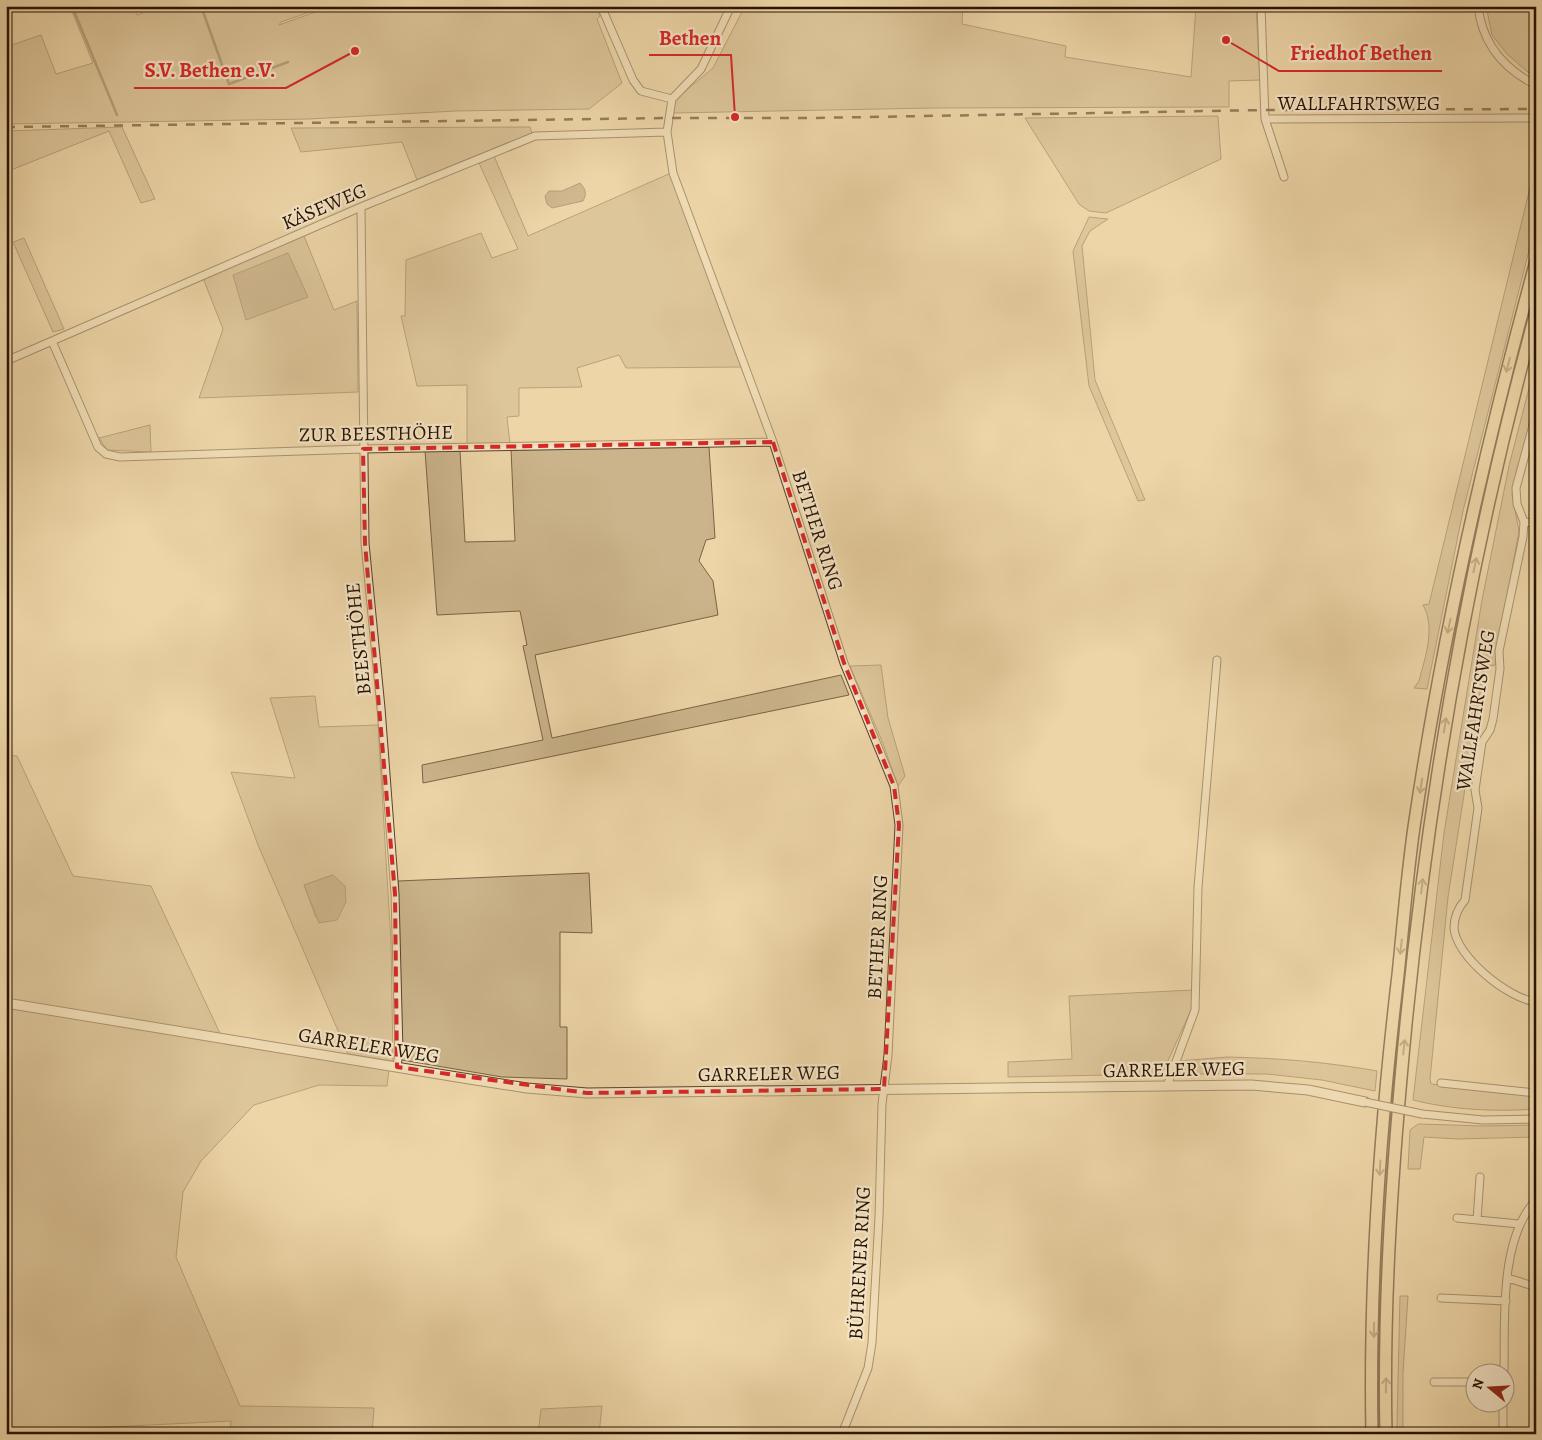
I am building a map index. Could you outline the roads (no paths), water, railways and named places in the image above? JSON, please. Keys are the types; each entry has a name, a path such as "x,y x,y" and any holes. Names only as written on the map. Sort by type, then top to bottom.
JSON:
{"highway":[{"path":"1372,1434 1375,1267 1382,1119 1414,829 1443,657 1472,516 1505,374 1536,261"},
{"path":"1386,1434 1389,1267 1398,1113 1428,837 1467,602 1517,379 1536,312"}],"street":[{"path":"601,6 633,80 641,91 672,98 701,69 731,6"},
{"name":"WALLFAHRTSWEG","path":"1261,6 1265,120 1536,118"},
{"path":"1478,6 1486,38 1494,51 1508,68 1536,85"},
{"name":"BETHER RING","path":"672,98 667,132 673,173 773,442 844,663 894,786 900,825 888,1055 884,1089"},
{"path":"1265,120 1284,176"},
{"name":"KÄSEWEG","path":"6,361 361,208 536,136 667,132"},
{"name":"BEESTHÖHE","path":"361,208 365,543 381,708 395,894 398,1068"},
{"name":"ZUR BEESTHÖHE","path":"52,341 98,447 106,454 120,457 363,449 773,442"},
{"name":"WALLFAHRTSWEG","path":"1536,414 1516,488 1517,504 1524,522 1500,650 1500,669 1493,719 1490,730 1482,742 1476,780 1475,790 1478,808 1465,900 1457,909 1454,928 1457,937 1474,964 1513,996 1536,1002"},
{"path":"1524,522 1536,523"},
{"path":"1166,1086 1195,1010 1198,887 1217,660"},
{"name":"GARRELER WEG","path":"6,1003 527,1088 587,1093 1280,1086 1422,1114 1483,1120 1536,1119"},
{"path":"1441,1083 1536,1093"},
{"name":"BÜHRENER RING","path":"842,1434 868,1368 872,1343 884,1089"},
{"path":"1477,1220 1480,1177"},
{"path":"1504,1362 1506,1300 1514,1240 1519,1224 1536,1200"},
{"path":"1456,1218 1519,1224"},
{"path":"1508,1278 1536,1287"},
{"path":"1441,1298 1506,1300"},
{"path":"1434,1382 1464,1382"},
{"path":"1503,1434 1504,1412"}],"waterway":[{"path":"72,6 117,115"},
{"path":"201,6 229,84 288,62"}],"railway":[{"path":"6,127 668,118 812,118 1265,110 1536,109"}],"place":[{"name":"Friedhof Bethen","path":"1226,40"},
{"name":"S.V. Bethen e.V.","path":"355,51"},
{"name":"Bethen","path":"735,117"}]}
